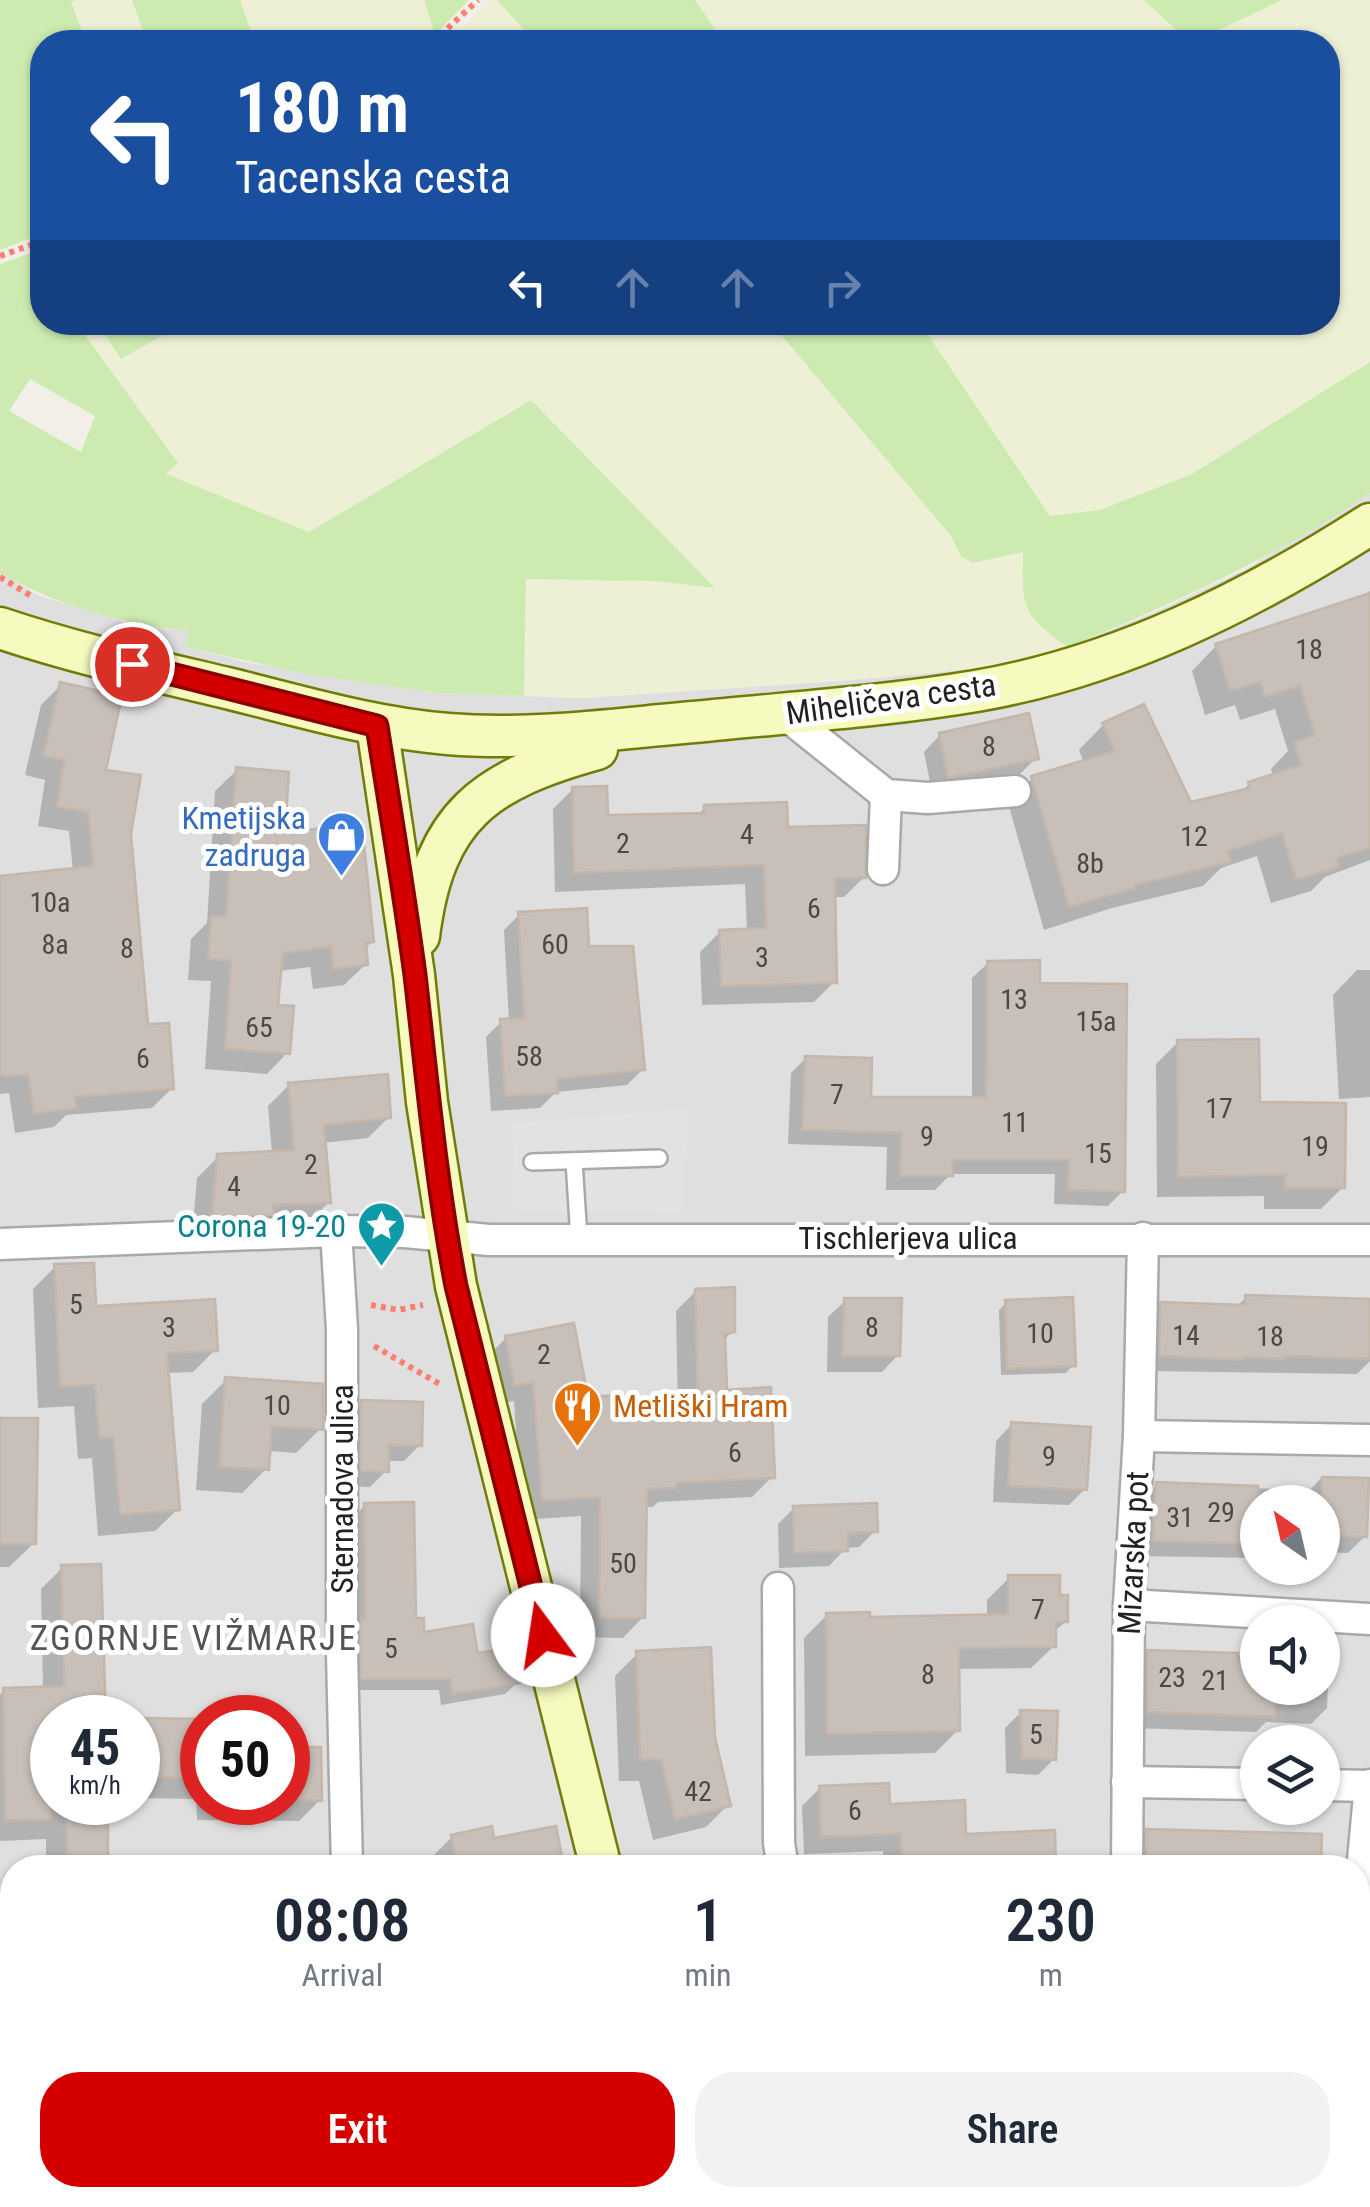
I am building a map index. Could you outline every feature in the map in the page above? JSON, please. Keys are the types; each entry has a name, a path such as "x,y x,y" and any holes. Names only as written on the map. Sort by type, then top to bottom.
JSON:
{"main road":[{"name":"Miheličeva cesta","path":"0,628 377,726 530,737 785,714 977,691 1057,672 1133,648 1313,560 1370,524"},
{"path":"414,975 422,913 434,864 452,830 474,806 533,768 708,720"},
{"path":"377,726 414,975 427,1102 456,1286 598,1855"}],"street":[{"path":"785,714 886,795 928,798 1015,791"},
{"path":"884,870 886,795"},
{"name":"Tischlerjeva ulica","path":"0,1244 336,1232 405,1232 489,1240 1370,1240"},
{"name":"Sternadova ulica","path":"336,1232 341,1314 346,1855"},
{"name":"Mizarska pot","path":"1126,1855 1129,1605 1139,1436 1143,1238"},
{"path":"1139,1436 1370,1440"},
{"path":"778,1588 781,1855"},
{"path":"1129,1605 1370,1619"},
{"path":"1127,1782 1240,1784"},
{"path":"1340,1785 1370,1785 1366,1855"}],"lane":[{"path":"532,1162 659,1158"},
{"path":"574,1162 578,1239"}],"path":[{"path":"446,30 478,0"},
{"path":"0,256 30,245"},
{"path":"341,1314 423,1305"},
{"path":"341,1314 443,1386"}],"shaded area":[{"path":"1370,493 1370,1855 0,1855 0,573 40,596 139,626 189,631 186,647 250,663 435,693 583,698 975,669 1068,647 1246,569"},
{"path":"690,1108 682,1213 514,1210 512,1123"}],"green space":[{"path":"0,0 76,0 71,2 82,30 30,30 30,239 0,250"},
{"path":"132,0 143,30 81,30 70,1"},
{"path":"132,0 240,0 251,30 143,30"},
{"path":"240,0 424,0 433,30 251,30"},
{"path":"424,0 469,0 440,30 433,30"},
{"path":"492,0 497,0 524,30 460,30"},
{"path":"497,0 695,0 716,30 524,30"},
{"path":"695,0 1144,0 1176,30 716,30"},
{"path":"1144,0 1282,0 1219,30 1176,30"},
{"path":"1282,0 1370,0 1370,362 1192,474 1100,510 1050,516 928,335 1340,335 1340,30 1219,30"},
{"path":"30,253 30,335 85,335 178,463 166,474 309,532 531,400 715,588 655,581 526,579 524,696 435,693 302,673 185,647 189,631 139,624 68,604 0,573 0,264","holes":["30,379 95,416 81,452 9,411"]},
{"path":"85,335 106,335 122,359 164,335 781,335 951,536 961,556 1004,557 1024,552 1023,569 1037,626 1068,647 975,669 583,698 525,696 526,579 655,581 714,587 532,400 308,532 165,474 177,463"},
{"path":"106,335 164,335 121,359"},
{"path":"781,335 928,335 1050,516 1100,510 1192,474 1370,362 1370,493 1223,578 1068,647 1041,626 1028,608 1024,598 1023,552 973,563 961,556 951,536"}],"building":[{"path":"1370,593 1370,848 1336,858 1339,867 1296,880 1282,833 1228,851 1231,862 1135,885 1069,907 1031,776 1115,751 1102,723 1144,704 1191,802 1250,788 1248,782 1301,765 1294,742 1315,735 1300,686 1264,697 1260,682 1230,691 1215,644"},
{"path":"60,682 122,696 106,770 141,775 131,834 148,1024 169,1023 174,1089 75,1097 77,1108 34,1114 28,1075 0,1076 0,876 93,866 88,812 57,807 64,760 43,756"},
{"path":"1029,713 1039,759 948,778 939,733"},
{"path":"236,767 289,772 285,832 362,824 374,942 366,943 368,965 333,969 331,947 283,953 278,1005 294,1006 290,1054 225,1049 231,961 208,959 211,916 226,917"},
{"path":"607,786 608,815 704,813 704,805 787,802 788,827 866,825 866,878 835,878 837,983 721,986 719,930 766,928 764,865 574,873 572,787"},
{"path":"587,908 589,946 633,946 645,1070 557,1079 558,1093 505,1096 500,1019 524,1018 518,912"},
{"path":"1040,960 1040,983 1127,984 1125,1192 1068,1190 1069,1160 953,1160 953,1176 900,1176 901,1133 802,1130 805,1056 872,1058 871,1097 986,1097 987,961"},
{"path":"1259,1039 1260,1102 1346,1103 1345,1188 1285,1188 1285,1175 1178,1177 1177,1040"},
{"path":"388,1074 391,1118 324,1125 331,1203 273,1205 274,1215 212,1217 217,1154 294,1150 288,1083"},
{"path":"94,1263 96,1306 215,1299 218,1351 167,1353 180,1510 120,1515 113,1437 99,1438 95,1385 60,1387 54,1264"},
{"path":"735,1287 735,1332 725,1334 727,1390 771,1387 775,1478 676,1483 676,1488 647,1489 645,1618 599,1618 600,1497 542,1501 533,1382 514,1386 505,1336 574,1323 588,1397 615,1395 616,1413 698,1409 695,1289"},
{"path":"1245,1295 1370,1299 1370,1359 1159,1356 1160,1302 1245,1305"},
{"path":"1073,1297 1076,1366 1007,1369 1005,1300"},
{"path":"844,1298 902,1298 900,1356 842,1356"},
{"path":"225,1377 323,1384 323,1430 272,1426 269,1470 219,1467"},
{"path":"361,1400 423,1402 422,1446 389,1445 389,1472 361,1471"},
{"path":"0,1418 38,1418 36,1544 0,1544"},
{"path":"1011,1422 1091,1427 1087,1490 1008,1486"},
{"path":"1322,1477 1369,1478 1367,1537 1340,1536 1340,1485 1322,1485"},
{"path":"1156,1482 1240,1485 1240,1543 1153,1541"},
{"path":"414,1502 416,1618 424,1618 424,1632 473,1624 478,1653 515,1647 520,1683 453,1694 450,1679 361,1679 364,1503"},
{"path":"877,1503 878,1532 848,1533 848,1551 794,1553 793,1506"},
{"path":"101,1564 105,1695 30,1695 30,1820 5,1821 3,1688 64,1686 61,1565"},
{"path":"1008,1575 1060,1575 1060,1595 1068,1595 1068,1622 1056,1622 1056,1647 959,1648 960,1731 827,1734 826,1613 870,1612 870,1617 1008,1614"},
{"path":"711,1647 715,1737 731,1806 675,1819 661,1759 640,1760 636,1651"},
{"path":"1147,1650 1238,1653 1240,1705 1275,1705 1275,1717 1147,1712"},
{"path":"1020,1710 1058,1711 1056,1760 1022,1758"},
{"path":"160,1718 180,1719 180,1778 160,1777"},
{"path":"310,1747 321,1747 322,1801 310,1801"},
{"path":"889,1783 890,1804 965,1800 966,1834 1055,1830 1056,1855 901,1855 900,1834 821,1837 819,1786"},
{"path":"66,1825 108,1825 108,1855 67,1855"},
{"path":"492,1826 494,1838 556,1826 562,1855 455,1855 451,1835"},
{"path":"1146,1829 1322,1834 1321,1855 1146,1855"}],"place":[{"name":"Kmetijska zadruga","path":"341,878"},
{"name":"Corona 19-20","path":"381,1268"},
{"name":"Metliški Hram","path":"578,1448"}],"district":[{"name":"ZGORNJE VIŽMARJE","path":"194,1638"}],"route":[{"path":"132,664 377,726 447,1237 543,1635"}]}
